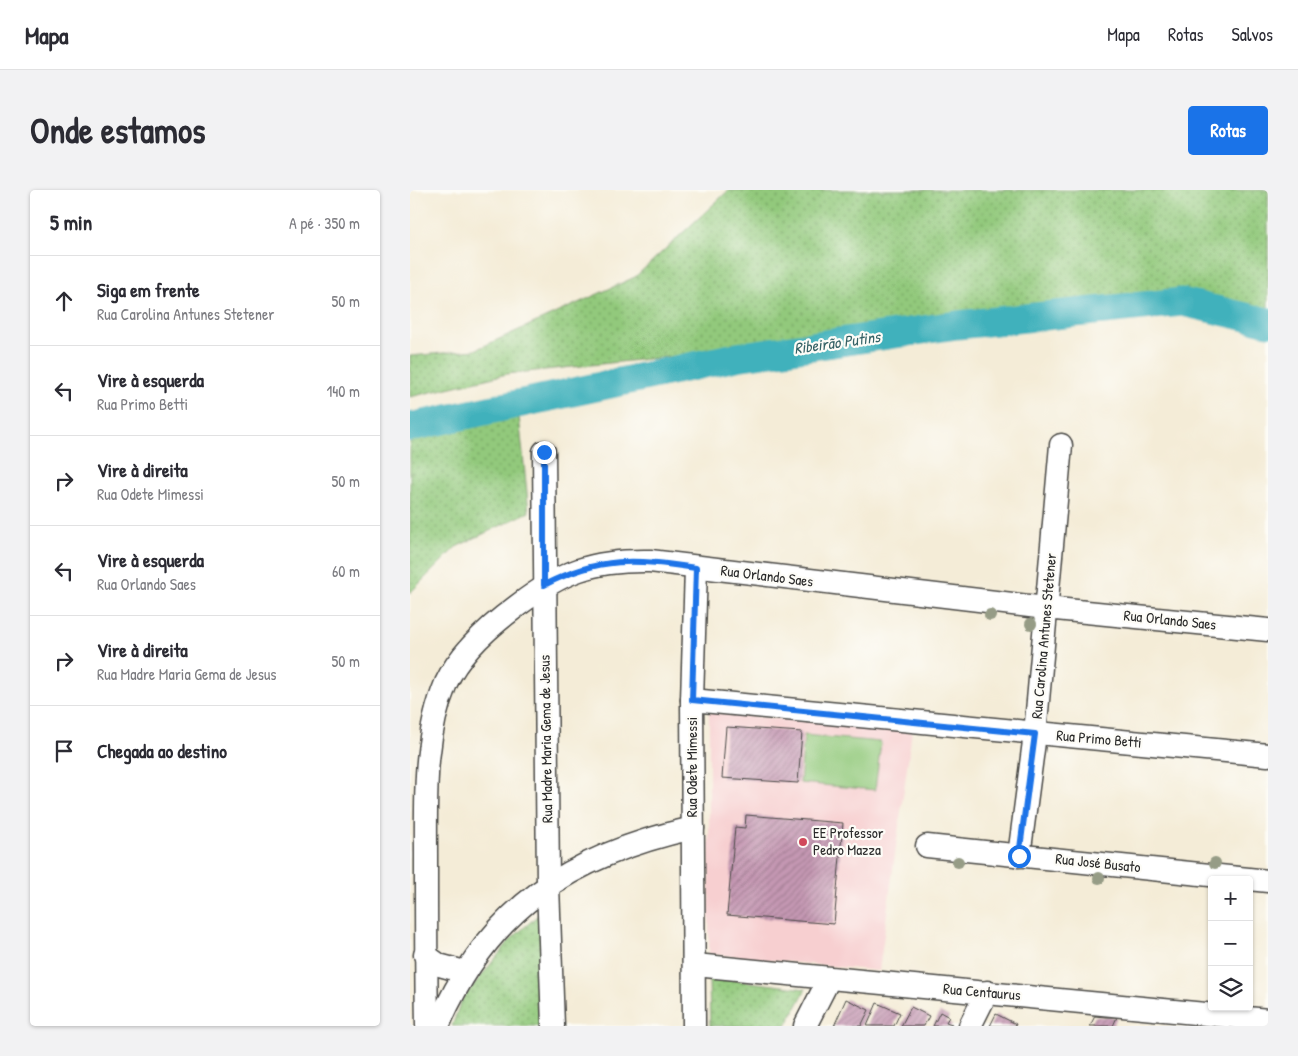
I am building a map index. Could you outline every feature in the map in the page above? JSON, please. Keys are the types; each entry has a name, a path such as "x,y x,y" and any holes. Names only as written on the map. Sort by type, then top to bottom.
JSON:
{"street":[{"name":"Rua Carolina Antunes Stetener","path":"1019,856 1035,734 1061,445"},
{"name":"Rua Madre Maria Gema de Jesus","path":"544,452 548,886 553,1026"},
{"name":"Rua Orlando Saes","path":"427,1026 425,955 426,769 436,711 447,682 462,656 511,610 544,585 571,571 622,561 650,561 696,568 1046,608 1268,630"},
{"name":"Rua Odete Mimessi","path":"694,1026 692,700 696,568"},
{"name":"Rua Primo Betti","path":"692,700 1268,755"},
{"path":"438,1026 449,999 465,972 486,943 511,916 548,886 597,857 648,838 693,828"},
{"name":"Rua José Busato","path":"927,846 1268,881"},
{"path":"425,955 439,965 465,972"},
{"name":"Rua Centaurus","path":"695,965 829,979 987,992 1142,1018 1268,1020"},
{"path":"805,1026 829,979"},
{"path":"970,1026 987,992"}],"shaded area":[{"name":"EE Professor Pedro Mazza","path":"709,712 912,731 879,971 709,954"}],"green space":[{"path":"729,190 1268,190 1268,321 1181,302 507,374 410,397 410,356 475,350 635,277"},
{"path":"519,416 529,512 456,547 410,593 410,440"},
{"path":"804,735 881,742 875,790 800,783"},
{"path":"545,909 545,1026 452,1026 461,1001 510,940"},
{"path":"709,977 806,989 786,1026 710,1026"}],"building":[{"path":"726,727 802,732 798,783 722,778"},
{"path":"746,815 843,823 834,924 727,915 735,827 745,828"},
{"path":"846,999 869,1010 861,1026 834,1026"},
{"path":"877,1003 900,1013 894,1026 867,1026"},
{"path":"911,1007 929,1016 924,1026 901,1026"},
{"path":"940,1012 949,1017 946,1022 952,1024 951,1026 933,1026"},
{"path":"996,1014 1016,1024 1015,1026 990,1026"},
{"path":"1095,1016 1117,1017 1113,1026 1090,1026"}],"waterway":[{"name":"Ribeirão Putins","path":"410,427 736,357 957,325 1182,302 1268,322"}],"place":[{"name":"EE Professor Pedro Mazza","path":"803,842"}],"route":[{"path":"544,452 544,585 571,571 622,561 650,561 696,568 692,700 1035,734 1019,856"}]}
